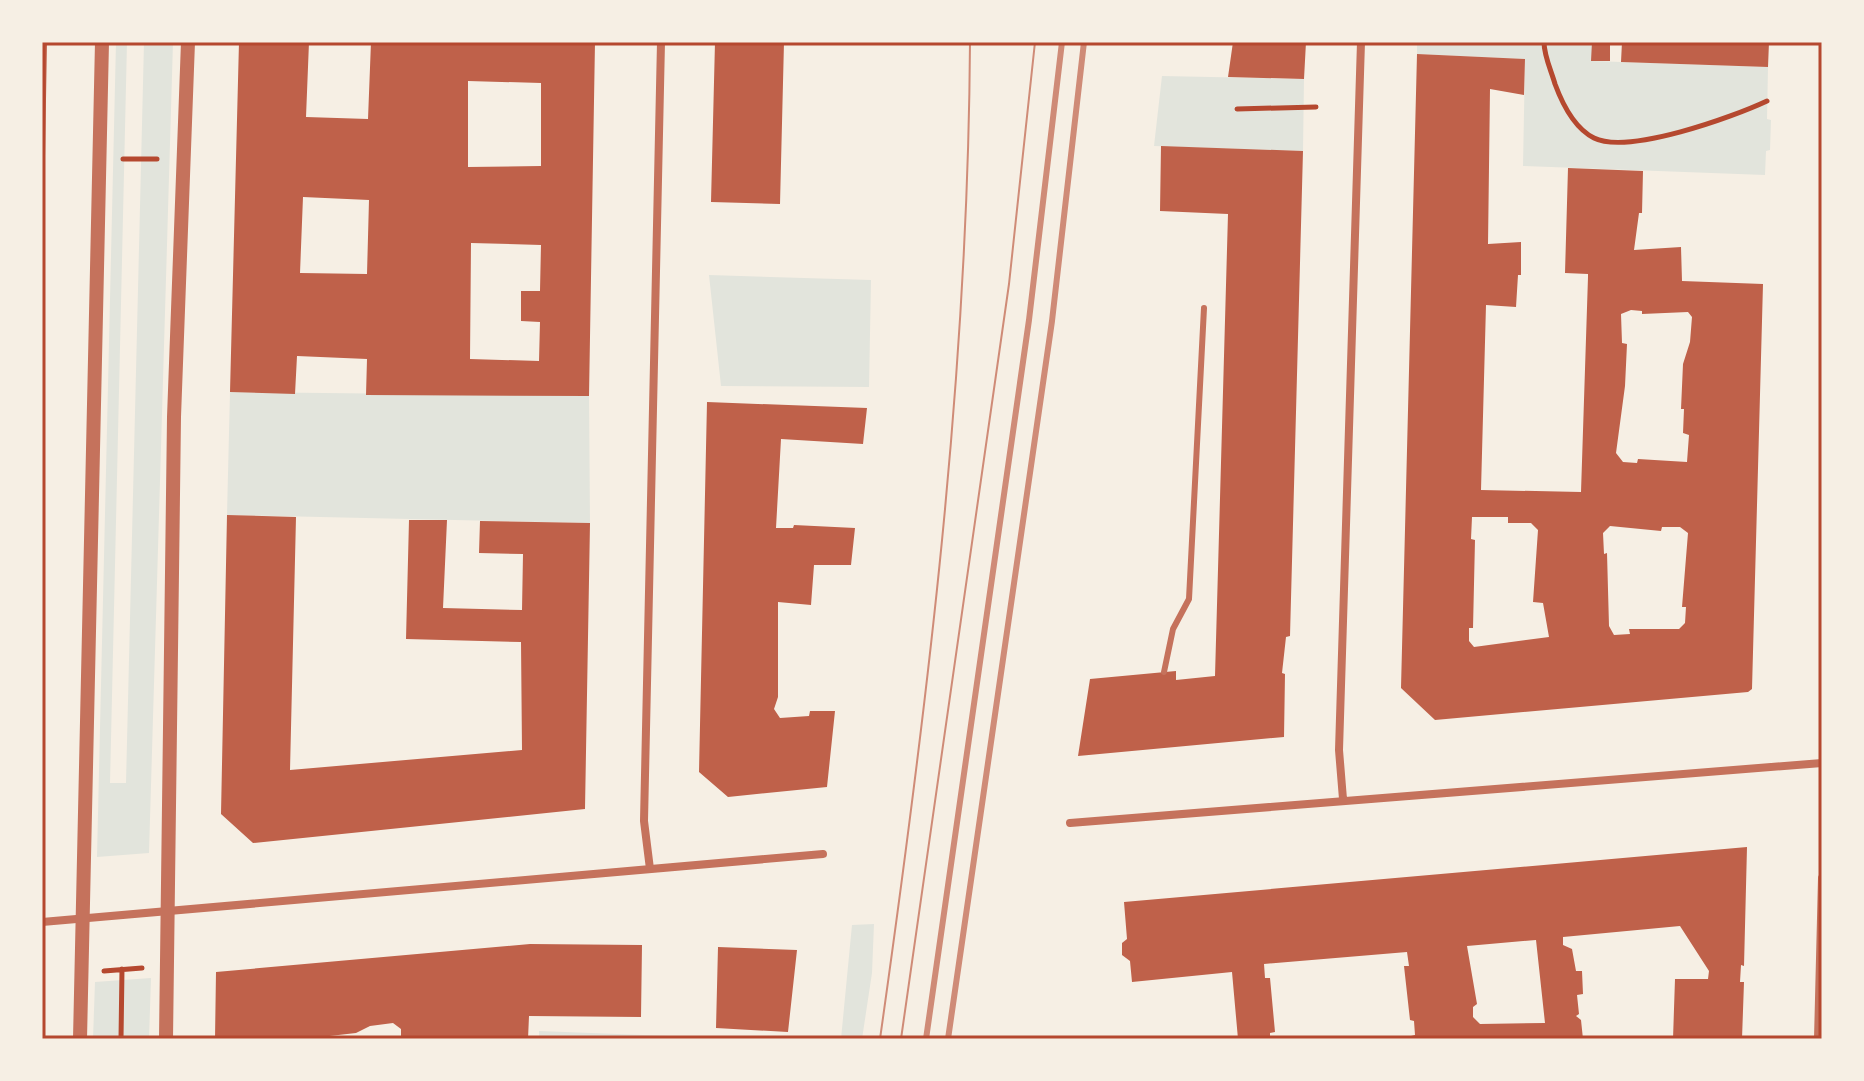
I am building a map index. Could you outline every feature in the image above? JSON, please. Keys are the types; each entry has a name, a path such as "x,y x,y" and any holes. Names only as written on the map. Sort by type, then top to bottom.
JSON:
{"street":[{"path":"80,1039 102,42"},
{"path":"166,1039 174,417 188,42"},
{"path":"650,869 644,821 661,42"},
{"path":"1343,799 1339,750 1361,42"},
{"path":"1070,823 1822,763"},
{"path":"42,922 823,854"},
{"path":"1818,1039 1822,878"}],"lane":[{"path":"1164,672 1173,629 1189,599 1204,308"}],"path":[{"path":"1544,42 1561,99 1583,129 1594,138 1614,143 1646,138 1742,113 1767,101"},
{"path":"1237,109 1316,107"},
{"path":"114,158 170,159"},
{"path":"95,972 151,967"},
{"path":"121,1039 122,969"}],"shaded area":[{"path":"116,42 127,42 110,783 126,783 144,42 173,42 149,853 97,857"},
{"path":"1417,42 1592,42 1592,61 1768,67 1767,119 1771,120 1765,175 1523,166 1525,59 1417,54"},
{"path":"1162,76 1304,79 1303,151 1154,146"},
{"path":"709,275 871,280 869,387 721,386"},
{"path":"230,392 589,396 590,523 227,515"},
{"path":"874,924 872,973 862,1039 841,1039 852,925"},
{"path":"151,978 149,1039 93,1039 95,982"},
{"path":"539,1031 669,1036 669,1039 539,1039"}],"building":[{"path":"42,42 47,42 45,156 42,156"},
{"path":"239,42 309,42 306,117 368,119 371,42 595,42 589,396 366,395 367,359 297,356 295,394 230,392","holes":["468,81 541,83 541,166 468,167","303,197 369,200 367,274 300,273","471,243 541,245 540,291 521,291 521,321 540,322 539,361 470,359"]},
{"path":"715,42 784,42 780,204 711,202"},
{"path":"1233,42 1306,42 1304,79 1228,77"},
{"path":"1592,42 1610,42 1610,61 1591,61"},
{"path":"1622,42 1769,42 1768,67 1621,62"},
{"path":"1417,54 1525,59 1524,95 1490,89 1488,244 1521,242 1521,275 1518,275 1516,307 1486,305 1481,490 1581,492 1588,274 1565,273 1568,168 1643,171 1642,213 1639,213 1634,250 1681,247 1682,281 1763,284 1752,689 1748,692 1435,720 1401,688","holes":["1631,310 1642,311 1642,314 1688,312 1692,317 1690,342 1683,364 1681,409 1684,409 1683,433 1689,435 1687,462 1638,459 1637,463 1623,462 1616,453 1627,344 1622,343 1621,314","1472,517 1508,517 1508,523 1531,523 1538,530 1533,602 1543,603 1549,637 1474,647 1469,641 1469,628 1473,628 1475,540 1471,539","1610,526 1661,531 1662,527 1680,527 1688,533 1682,607 1686,607 1685,623 1679,629 1629,629 1630,634 1614,635 1609,626 1607,553 1604,554 1603,533"]},
{"path":"1161,146 1303,151 1290,636 1286,637 1282,673 1285,674 1284,737 1078,756 1090,679 1176,671 1176,680 1215,676 1228,214 1160,211"},
{"path":"707,402 867,408 863,444 781,439 776,528 793,528 794,525 855,528 851,565 814,565 811,605 778,602 778,697 774,709 780,718 809,716 810,711 835,711 827,787 728,797 699,772"},
{"path":"227,515 296,517 290,770 522,750 521,642 406,639 409,520 447,520 443,608 522,610 523,554 479,553 480,521 590,523 585,809 253,843 221,814"},
{"path":"1747,847 1744,966 1741,965 1740,982 1744,982 1742,1039 1673,1039 1675,979 1708,979 1709,971 1680,926 1563,937 1563,945 1572,949 1576,971 1582,971 1583,994 1577,995 1579,1014 1576,1016 1581,1020 1583,1039 1399,1039 1415,1035 1414,1021 1410,1020 1404,966 1409,966 1407,952 1264,964 1265,978 1270,978 1275,1032 1270,1033 1270,1039 1238,1039 1232,972 1132,982 1130,961 1122,955 1122,943 1127,939 1124,902","holes":["1536,940 1545,1023 1480,1024 1473,1017 1473,1007 1477,1004 1467,946"]},
{"path":"530,944 642,945 641,1017 529,1016 528,1039 401,1039 401,1029 393,1023 370,1026 356,1033 303,1039 215,1039 216,972"},
{"path":"718,947 797,950 788,1032 716,1028"}],"tram line":[{"path":"880,1039 914,790 942,542 962,292 970,42"},
{"path":"901,1039 1009,284 1035,42"}],"railway":[{"path":"926,1039 1029,320 1062,42"},
{"path":"948,1039 1052,321 1084,42"}]}
